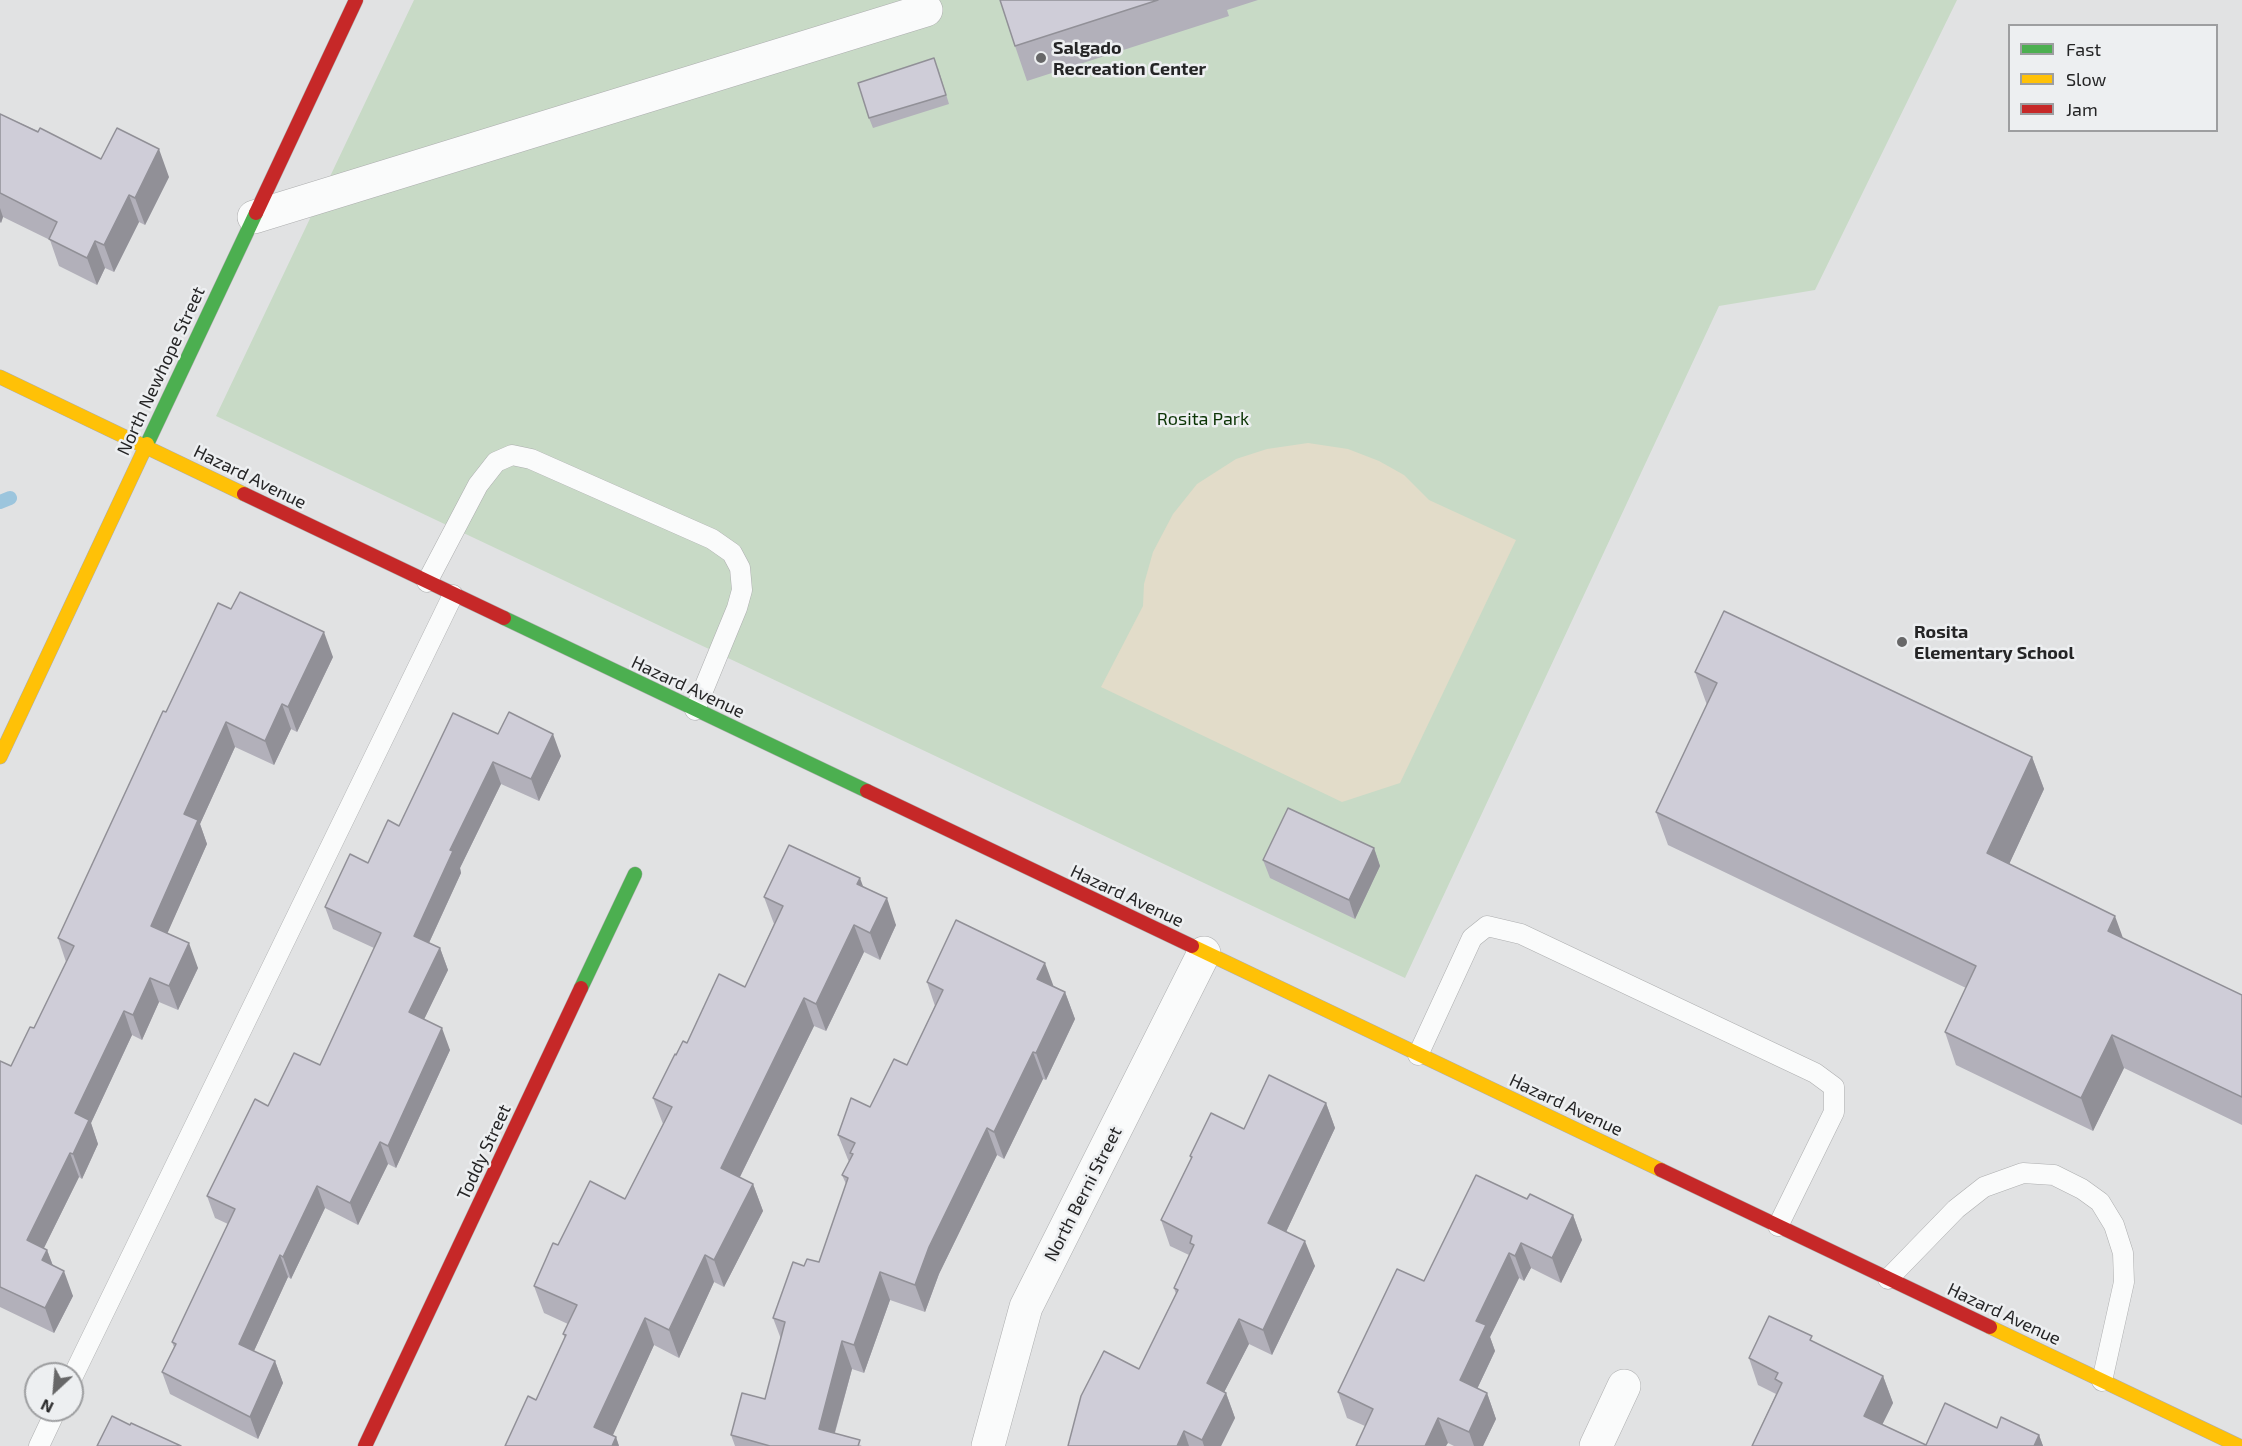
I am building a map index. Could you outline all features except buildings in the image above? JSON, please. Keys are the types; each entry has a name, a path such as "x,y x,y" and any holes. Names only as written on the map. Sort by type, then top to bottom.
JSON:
{"street":[{"name":"North Newhope Street","path":"0,757 356,0"},
{"path":"254,217 926,10"},
{"name":"Hazard Avenue","path":"0,377 2239,1446"},
{"name":"Toddy Street","path":"365,1446 635,874"},
{"name":"North Berni Street","path":"988,1446 1026,1307 1204,953"},
{"path":"1596,1446 1624,1386"}],"lane":[{"path":"427,582 478,485 496,462 512,455 531,459 712,539 732,553 740,568 742,590 737,608 695,710"},
{"path":"80,1362 453,595"},
{"path":"1419,1055 1472,938 1487,927 1521,934 1805,1068 1834,1087 1834,1112 1778,1226"},
{"path":"1888,1279 1956,1209 1984,1187 2023,1173 2054,1175 2082,1189 2100,1202 2114,1225 2123,1253 2124,1282 2102,1381"},
{"path":"39,1446 50,1422"}],"green space":[{"name":"Rosita Park","path":"414,0 1957,0 1815,290 1719,306 1405,978 216,416"}],"sand":[{"path":"1308,443 1348,449 1379,461 1404,475 1429,500 1516,540 1400,783 1342,802 1101,687 1143,606 1144,584 1153,552 1173,514 1197,484 1236,459 1267,449"}],"waterway":[{"path":"0,502 10,498"}],"traffic: fast":[{"path":"147,444 256,213"},
{"path":"504,618 867,791"},
{"path":"581,988 635,874"}],"traffic: slow":[{"path":"0,377 244,494"},
{"path":"0,757 147,444"},
{"path":"1192,946 1661,1170"},
{"path":"1990,1327 2239,1446"}],"traffic: jam":[{"path":"256,213 356,0"},
{"path":"244,494 504,618"},
{"path":"867,791 1192,946"},
{"path":"365,1446 581,988"},
{"path":"1661,1170 1990,1327"}],"place":[{"name":"Salgado Recreation Center","path":"1041,58"},
{"name":"Rosita Elementary School","path":"1902,642"}]}
